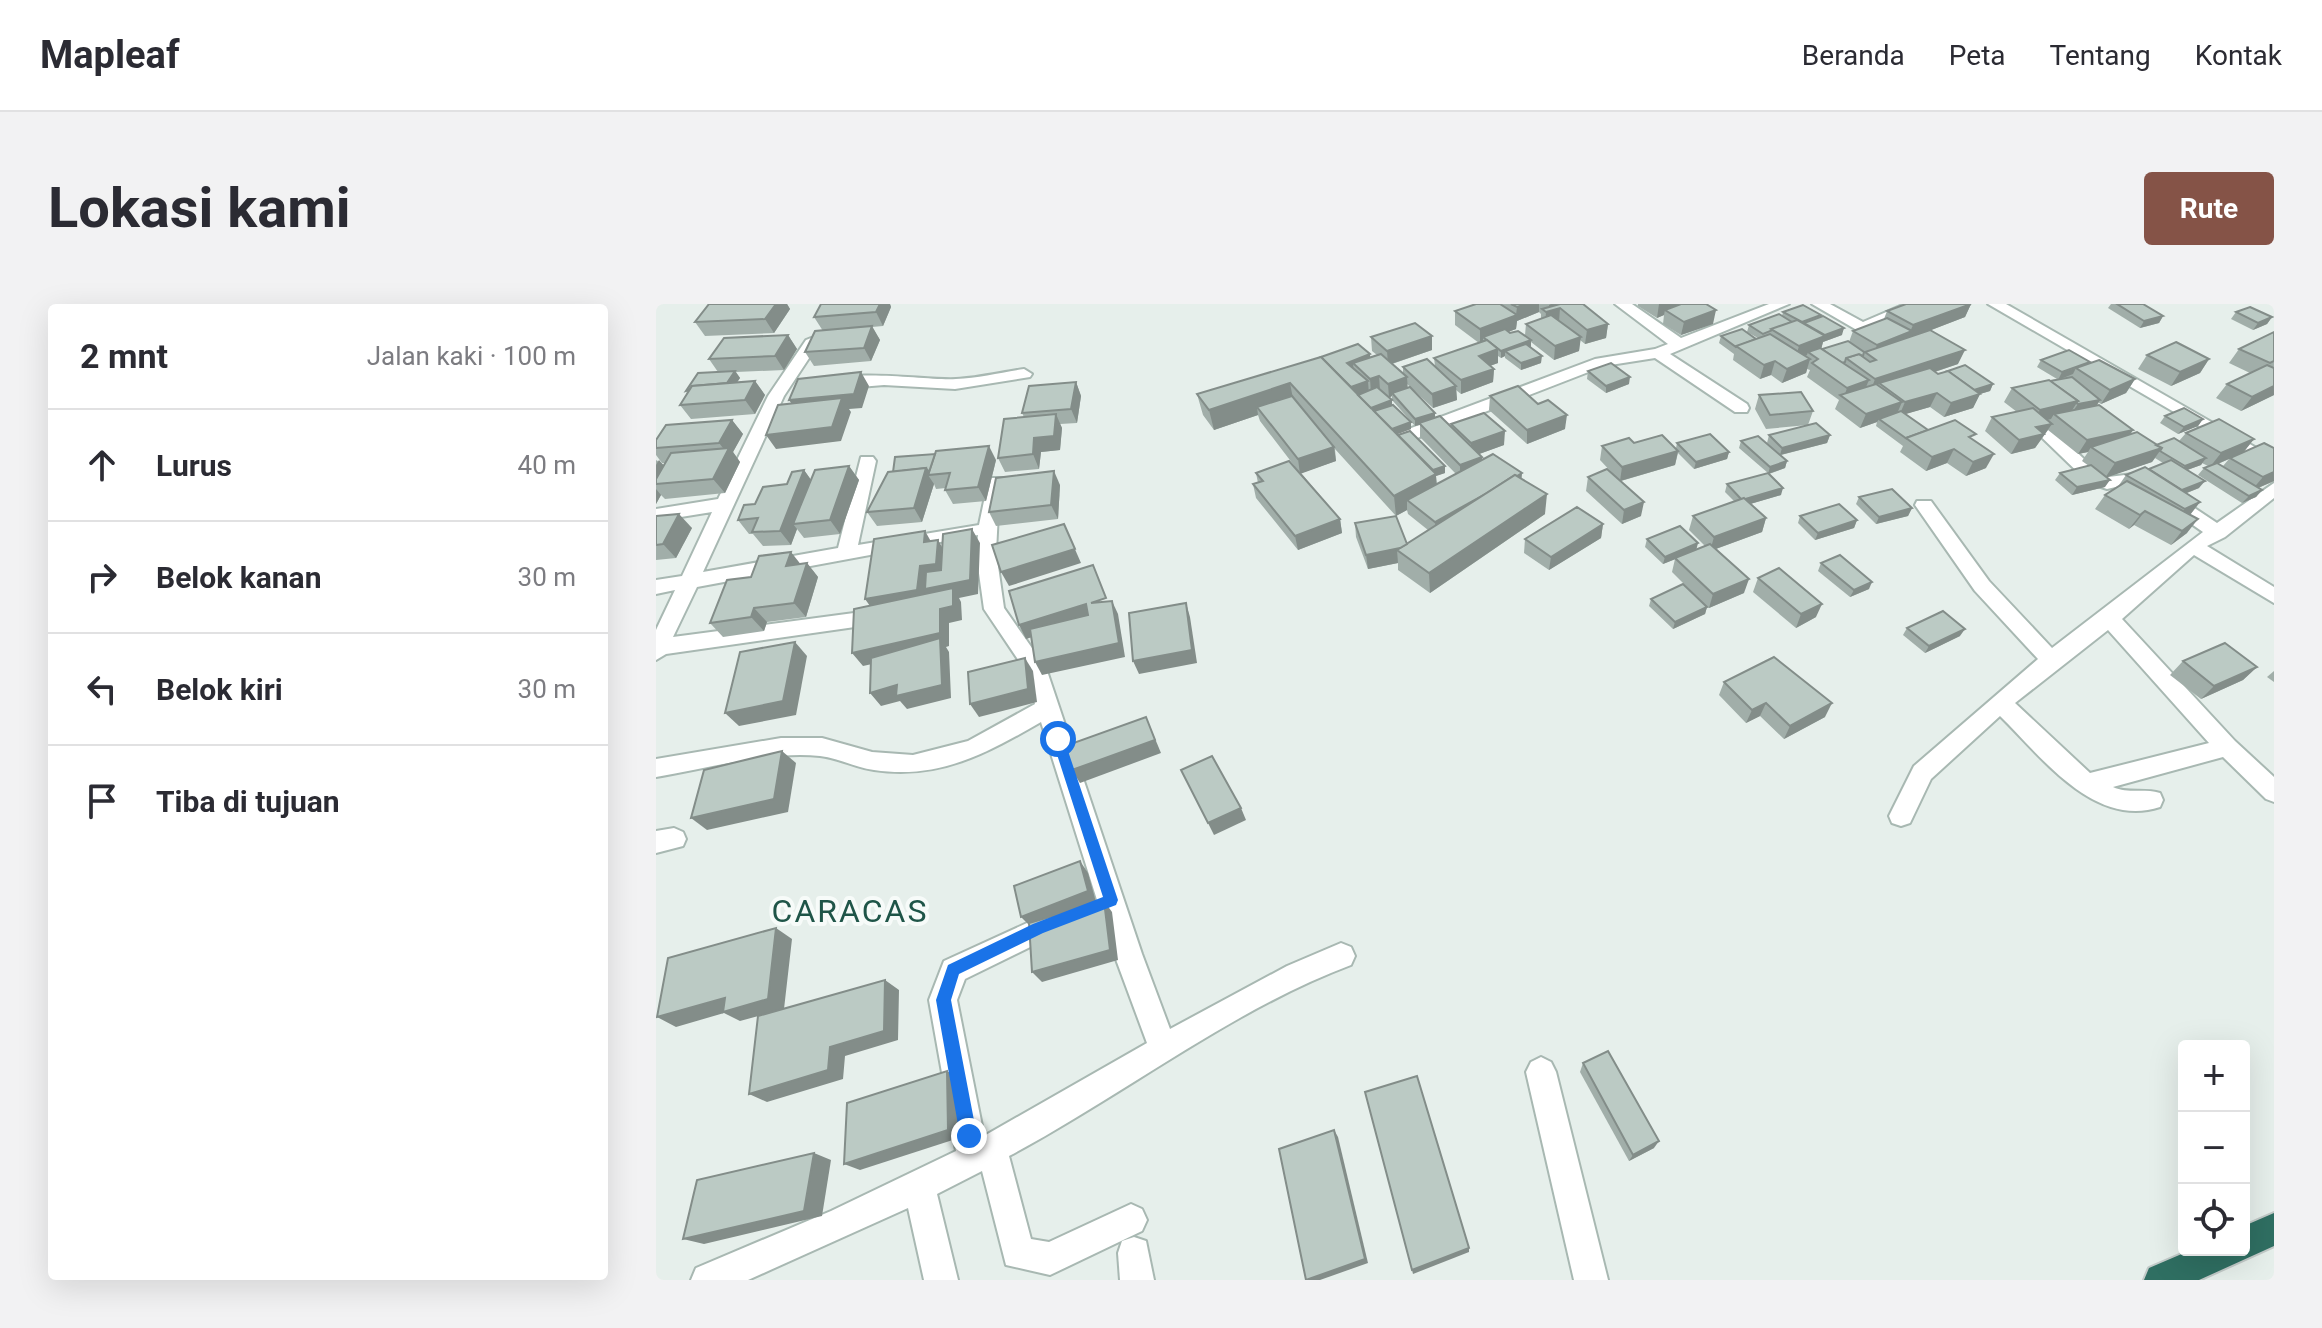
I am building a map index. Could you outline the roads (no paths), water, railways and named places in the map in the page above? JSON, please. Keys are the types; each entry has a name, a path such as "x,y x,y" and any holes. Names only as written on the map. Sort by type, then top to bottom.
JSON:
{"highway":[{"path":"2250,1240 2274,1229"},
{"path":"2170,1276 2215,1256"}],"street":[{"path":"1622,304 1679,344"},
{"path":"1396,440 1601,362 1658,353 1782,304"},
{"path":"1819,304 1862,328 1917,304"},
{"path":"1995,304 2274,465"},
{"path":"657,650 726,504 811,343"},
{"path":"1658,353 1741,408"},
{"path":"825,385 884,380 955,384 1024,374"},
{"path":"2075,417 2040,427 2095,479 2107,483 2136,477 2218,533"},
{"path":"847,553 867,461"},
{"path":"999,478 987,528 986,552 994,609 1035,668 1163,1048"},
{"path":"1901,816 1922,773 2000,703 2051,660 2109,618 2193,546 2218,533 2274,489"},
{"path":"656,515 726,504"},
{"path":"1924,505 1982,586 2051,660"},
{"path":"656,587 987,528"},
{"path":"2193,546 2274,596"},
{"path":"657,650 869,618"},
{"path":"2109,618 2227,747 2274,792"},
{"path":"2000,703 2086,784 2119,801 2151,800"},
{"path":"656,768 732,753 795,747 822,747 872,761 913,764 974,749 1048,707"},
{"path":"2086,784 2227,747"},
{"path":"1111,900 1038,929 954,970 943,1000 982,1153 1018,1253 1050,1259 1131,1220"},
{"path":"708,1280 831,1228 982,1153 1059,1112 1163,1048 1315,965 1341,956"},
{"path":"1541,1072 1591,1280"},
{"path":"919,1185 941,1280"}],"district":[{"name":"CARACAS","path":"850,911"}]}
